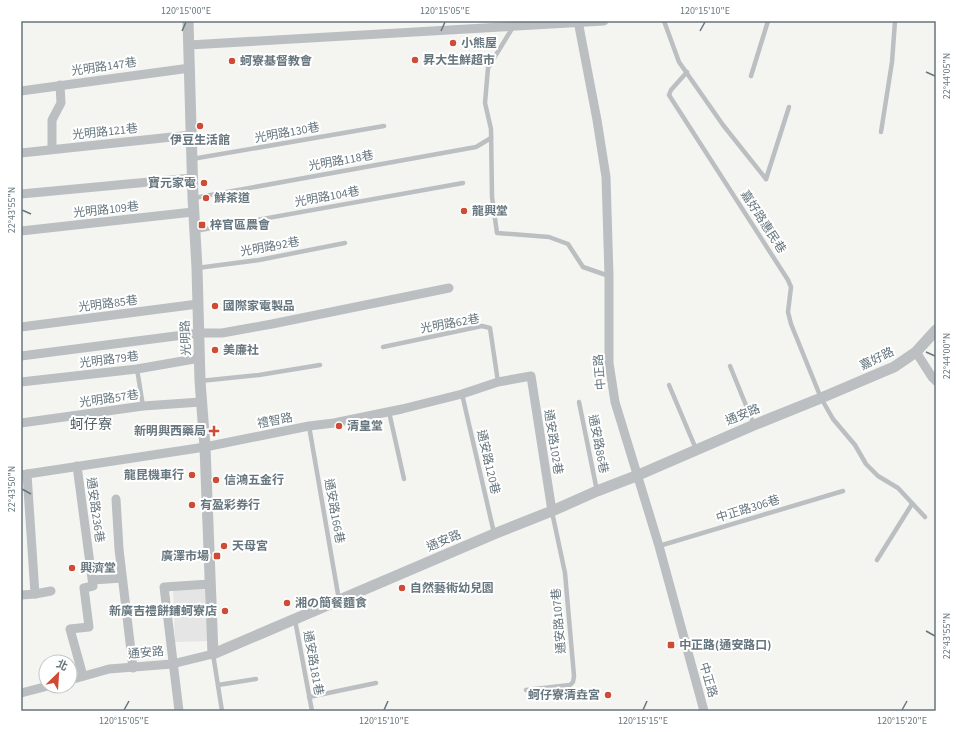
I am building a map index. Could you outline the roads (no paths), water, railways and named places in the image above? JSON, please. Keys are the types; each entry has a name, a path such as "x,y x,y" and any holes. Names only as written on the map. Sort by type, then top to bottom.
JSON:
{"street":[{"name":"光明路","path":"188,21 193,212 197,268 200,381 205,447 213,654"},
{"path":"189,45 604,21"},
{"name":"中正路","path":"578,22 597,120 606,177 609,276 609,363 615,402 636,476 659,546 704,711"},
{"name":"光明路147巷","path":"21,91 190,68"},
{"path":"52,149 52,120 61,103 60,85"},
{"name":"光明路121巷","path":"21,153 191,135"},
{"path":"21,194 192,178"},
{"name":"光明路109巷","path":"21,231 193,212"},
{"name":"光明路79巷","path":"21,356 199,333 222,333 449,288"},
{"name":"光明路85巷","path":"21,327 198,304"},
{"name":"嘉好路","path":"821,398 894,367 916,352 936,330"},
{"path":"916,352 932,378 936,381"},
{"name":"光明路79巷","path":"21,382 137,369 200,358"},
{"name":"禮智路","path":"24,474 205,447 389,412 462,394 498,382 531,376"},
{"name":"通安路102巷","path":"531,376 552,511"},
{"name":"通安路","path":"78,678 109,669 172,664 213,654 494,534 821,398"},
{"name":"光明路57巷","path":"21,424 142,406 201,402"},
{"name":"通安路236巷","path":"77,466 92,580"},
{"path":"24,474 35,594"},
{"path":"116,499 119,549 133,668"},
{"path":"83,676 70,629 89,627 84,588 93,586 92,580 122,578"},
{"path":"179,711 172,664 164,587 210,584"},
{"path":"21,595 51,591"},
{"path":"21,693 38,689"}],"lane":[{"path":"664,21 679,62 723,125 766,179 789,107"},
{"path":"751,76 768,21"},
{"path":"881,132 892,62 895,21"},
{"path":"514,26 488,68 487,74 485,103 491,129 492,197 497,233 549,237 568,244 583,267 609,276"},
{"name":"嘉好路惠民巷","path":"687,72 668,95 788,280 791,288 788,312 790,324 821,398"},
{"name":"光明路130巷","path":"192,159 384,126"},
{"name":"光明路118巷","path":"193,198 476,147 491,138"},
{"name":"光明路104巷","path":"195,231 463,183"},
{"name":"光明路92巷","path":"197,268 259,260 345,243"},
{"name":"光明路62巷","path":"383,347 482,326 490,328 498,382"},
{"path":"200,381 259,376 320,365"},
{"path":"730,366 754,425"},
{"path":"137,369 142,406"},
{"path":"670,385 696,449"},
{"name":"通安路120巷","path":"462,394 494,534"},
{"path":"821,398 833,419 855,445 866,464 878,476 898,488 925,517"},
{"name":"通安路86巷","path":"579,402 597,491"},
{"path":"389,412 404,479"},
{"name":"通安路166巷","path":"309,426 339,600"},
{"name":"中正路306巷","path":"659,546 843,491"},
{"path":"877,560 912,504"},
{"name":"通安路107巷","path":"526,690 570,685 573,682 574,676 565,573 552,511"},
{"name":"通安路181巷","path":"295,618 312,711"},
{"path":"213,654 222,711"},
{"path":"218,685 256,679"},
{"path":"309,697 376,683"}],"place":[{"name":"小熊屋","path":"453,43"},
{"name":"昇大生鮮超市","path":"415,60"},
{"name":"蚵寮基督教會","path":"232,61"},
{"name":"伊豆生活館","path":"200,126"},
{"name":"寶元家電","path":"204,183"},
{"name":"鮮茶道","path":"206,198"},
{"name":"龍興堂","path":"464,211"},
{"name":"梓官區農會","path":"202,225"},
{"name":"國際家電製品","path":"215,306"},
{"name":"美廉社","path":"215,350"},
{"name":"清皇堂","path":"339,426"},
{"name":"新明興西藥局","path":"214,431"},
{"name":"龍昆機車行","path":"192,475"},
{"name":"信鴻五金行","path":"216,480"},
{"name":"有盈彩券行","path":"192,505"},
{"name":"天母宮","path":"224,546"},
{"name":"廣澤市場","path":"217,556"},
{"name":"興濟堂","path":"72,568"},
{"name":"自然藝術幼兒園","path":"402,588"},
{"name":"湘の簡餐麵食","path":"287,603"},
{"name":"新廣吉禮餅鋪蚵寮店","path":"225,611"},
{"name":"中正路(通安路口)","path":"671,645"},
{"name":"蚵仔寮清垚宮","path":"608,695"}],"district":[{"name":"蚵仔寮","path":"91,425"}]}
